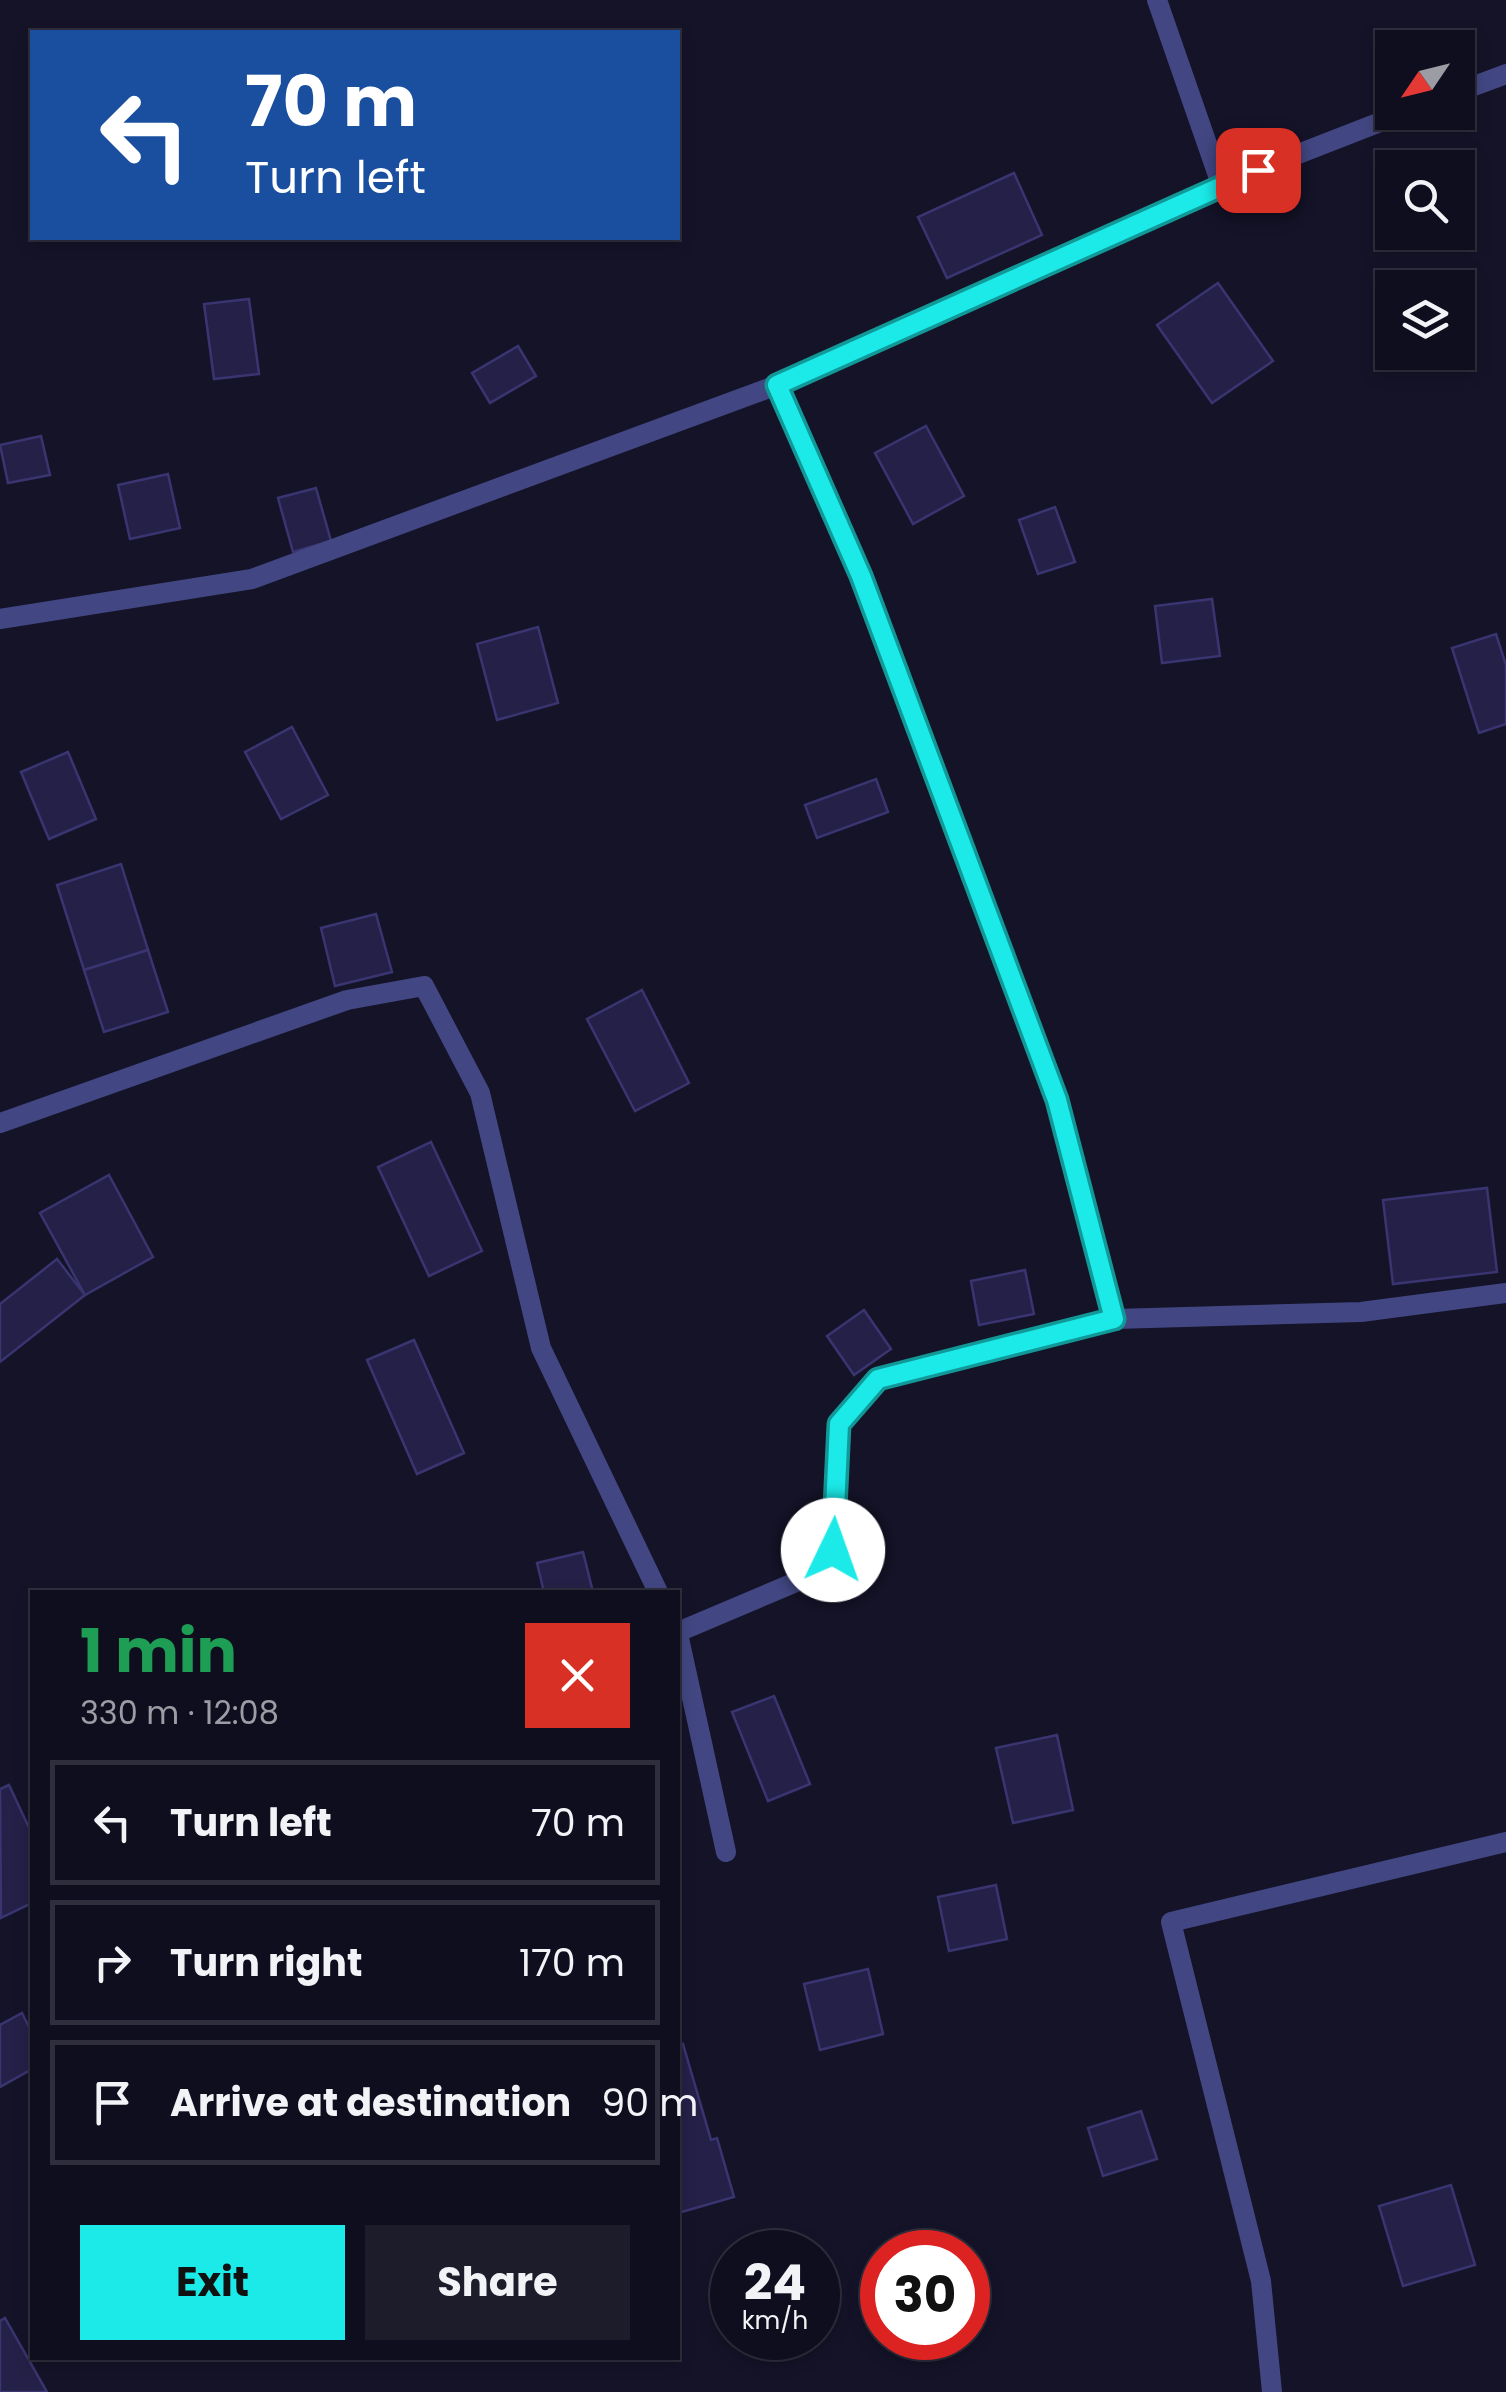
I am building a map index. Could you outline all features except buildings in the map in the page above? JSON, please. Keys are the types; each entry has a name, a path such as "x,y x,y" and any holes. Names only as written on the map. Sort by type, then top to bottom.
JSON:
{"street":[{"path":"1157,0 1222,184"},
{"path":"1475,86 1506,74"},
{"path":"0,619 252,580 777,385 1222,184 1375,124"},
{"path":"777,385 861,576 1057,1100 1114,1319"},
{"path":"0,1123 347,1000 424,986 480,1093 541,1348 657,1590"},
{"path":"680,1632 796,1582 833,1550 839,1424 878,1379 1114,1319 1361,1312 1506,1293"},
{"path":"680,1642 726,1852"},
{"path":"1272,2392 1261,2280 1171,1922 1506,1842"}],"route":[{"path":"833,1550 839,1424 878,1379 1114,1319 1057,1100 861,576 777,385 1258,170"}]}
